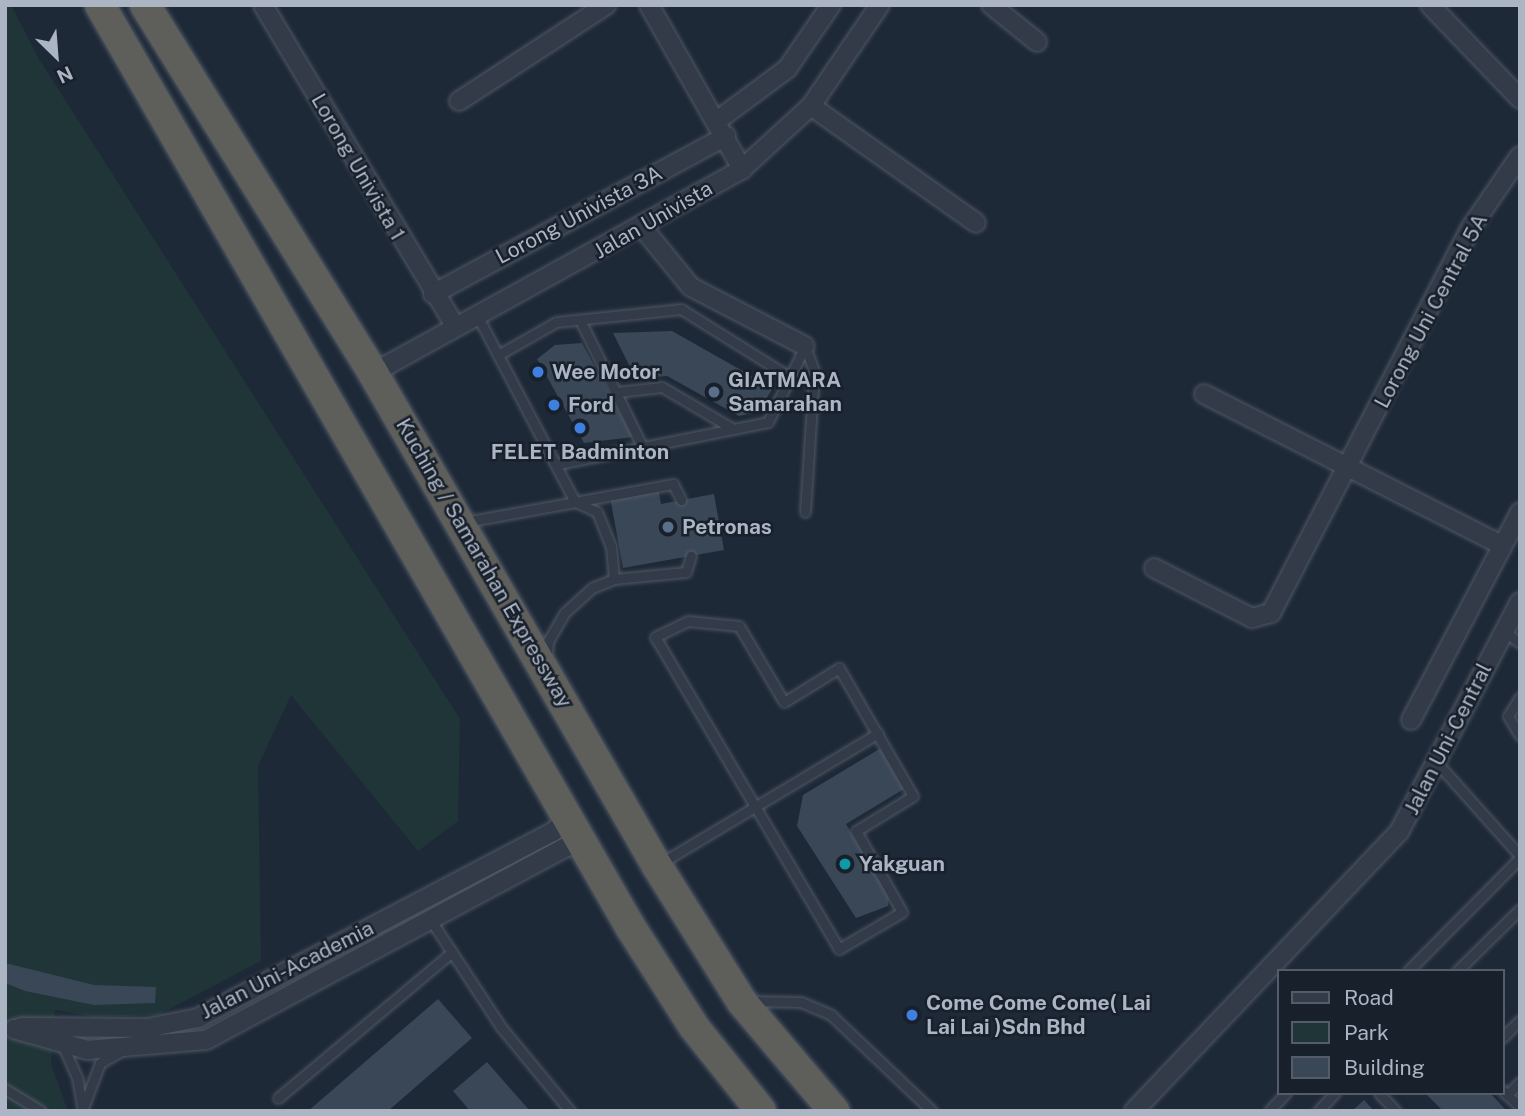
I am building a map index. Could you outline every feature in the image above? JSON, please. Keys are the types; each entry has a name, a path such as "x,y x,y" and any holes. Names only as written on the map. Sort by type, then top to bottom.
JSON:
{"highway":[{"path":"100,5 583,844 694,1027 761,1111"},
{"name":"Kuching / Samarahan Expressway","path":"145,5 373,373 547,669 657,866 742,1002 834,1111"}],"street":[{"name":"Lorong Univista 1","path":"263,5 433,294 456,327"},
{"path":"459,101 606,5"},
{"path":"649,5 722,128 742,169"},
{"name":"Lorong Univista 3A","path":"433,294 722,128 787,69 831,5"},
{"name":"Jalan Univista","path":"373,373 642,227 742,169 811,106 880,5"},
{"path":"991,5 1037,42"},
{"path":"1430,5 1520,99"},
{"path":"811,106 976,223"},
{"name":"Lorong Uni Central 5A","path":"1154,568 1262,619 1271,613 1349,470 1472,226 1520,156"},
{"path":"642,227 691,288 805,346"},
{"path":"1204,394 1349,470 1502,545"},
{"path":"1411,720 1520,512"},
{"name":"Jalan Uni-Central","path":"1134,1111 1399,832 1439,765 1503,631 1520,602"},
{"name":"Jalan Uni-Academia","path":"10,1028 147,1028 198,1018 553,832 568,818"},
{"name":"Jalan Uni-Academia","path":"10,1028 61,1044 121,1051 206,1040 566,847 583,844"}],"lane":[{"path":"498,355 556,322 581,322 681,309 793,379"},
{"path":"478,317 558,464 575,502 597,513 611,547 614,579"},
{"path":"581,322 642,446"},
{"path":"558,464 768,422 793,379 805,346"},
{"path":"805,346 814,371 805,512"},
{"path":"617,392 663,387 733,429"},
{"path":"460,523 673,484 681,500"},
{"path":"547,669 548,641 565,612 592,588 614,579 686,572 691,556"},
{"path":"688,621 739,626 784,702 839,668 914,796 856,831 902,912 839,949 756,805 655,637 688,621"},
{"path":"1503,631 1520,643"},
{"path":"1520,696 1508,716 1520,736"},
{"path":"657,866 878,733"},
{"path":"1410,969 1520,857 1439,765"},
{"path":"1459,969 1520,909"},
{"path":"430,919 501,1027 570,1111"},
{"path":"278,1098 452,952"},
{"path":"742,1002 801,1002 831,1015 932,1111"},
{"path":"1504,1036 1520,1020"},
{"path":"50,1027 77,1077 83,1110"},
{"path":"83,1110 100,1063 121,1051"},
{"path":"1520,1082 1505,1092 1520,1107"},
{"path":"5,1089 41,1111"},
{"path":"1269,1111 1284,1095"},
{"path":"1318,1111 1333,1095"},
{"path":"1381,1095 1396,1111"}],"green space":[{"path":"5,5 11,5 39,59 460,719 458,821 418,851 291,695 258,766 261,961 158,1015 95,1017 55,1010 51,1064 68,1111 5,1111"}],"building":[{"path":"672,331 773,388 758,412 739,416 667,376 636,379 613,333"},
{"path":"582,343 633,437 584,443 537,359 555,345"},
{"name":"Petronas","path":"658,488 661,504 714,494 724,550 623,568 610,497"},
{"name":"Yakguan","path":"881,748 904,789 846,824 889,898 888,906 856,918 797,826 803,795"},
{"path":"5,963 94,985 156,987 155,1003 94,1005 25,991 5,983"},
{"path":"438,999 472,1038 388,1111 308,1111"},
{"path":"487,1062 530,1111 470,1111 453,1091"},
{"path":"1427,1095 1492,1095 1507,1111 1443,1111"},
{"path":"1364,1100 1374,1111 1352,1111"}],"place":[{"name":"Wee Motor","path":"538,372"},
{"name":"GIATMARA Samarahan","path":"714,392"},
{"name":"Ford","path":"554,405"},
{"name":"FELET Badminton","path":"580,428"},
{"name":"Petronas","path":"668,527"},
{"name":"Yakguan","path":"845,864"},
{"name":"Come Come Come( Lai Lai Lai )Sdn Bhd","path":"912,1015"}]}
